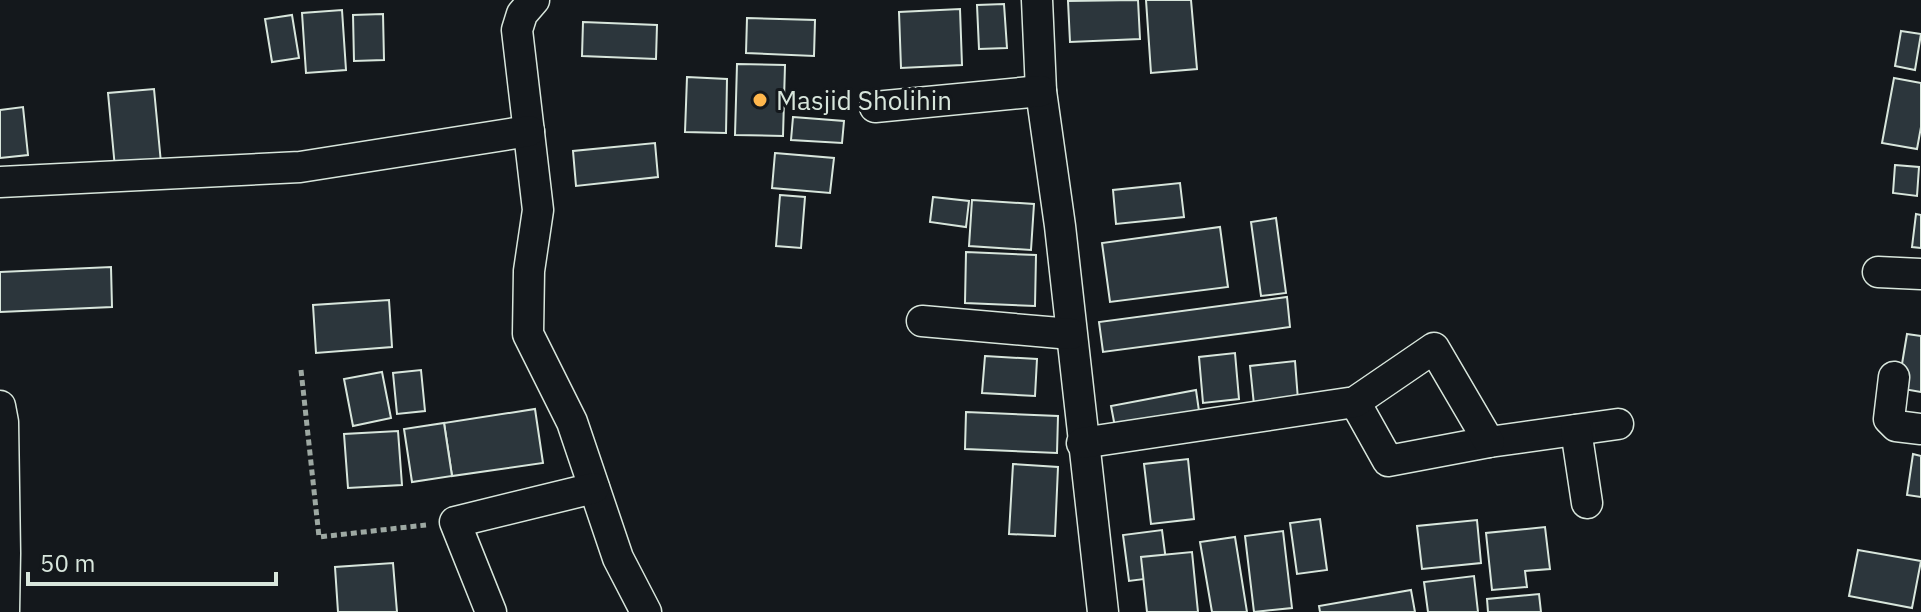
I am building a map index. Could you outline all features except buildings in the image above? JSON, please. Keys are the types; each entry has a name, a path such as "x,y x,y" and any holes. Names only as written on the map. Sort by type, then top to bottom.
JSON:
{"street":[{"path":"1037,0 1041,91 1060,226 1103,612"},
{"path":"532,1 522,14 517,30 538,210 529,271 528,334 572,422 618,558 646,612"},
{"path":"875,107 1041,91"},
{"path":"0,182 300,167 529,131"},
{"path":"1878,272 1921,274"},
{"path":"922,321 1071,334"},
{"path":"1082,443 1355,402 1434,348 1489,442"},
{"path":"1894,377 1889,419 1896,426 1921,429"},
{"path":"1355,402 1388,461 1489,442 1618,424"},
{"path":"0,406 4,612"},
{"path":"1576,430 1587,503"},
{"path":"491,612 455,522 594,488"}],"path":[{"path":"301,370 319,537 455,522"}],"place":[{"name":"Masjid Sholihin","path":"760,100"}]}
